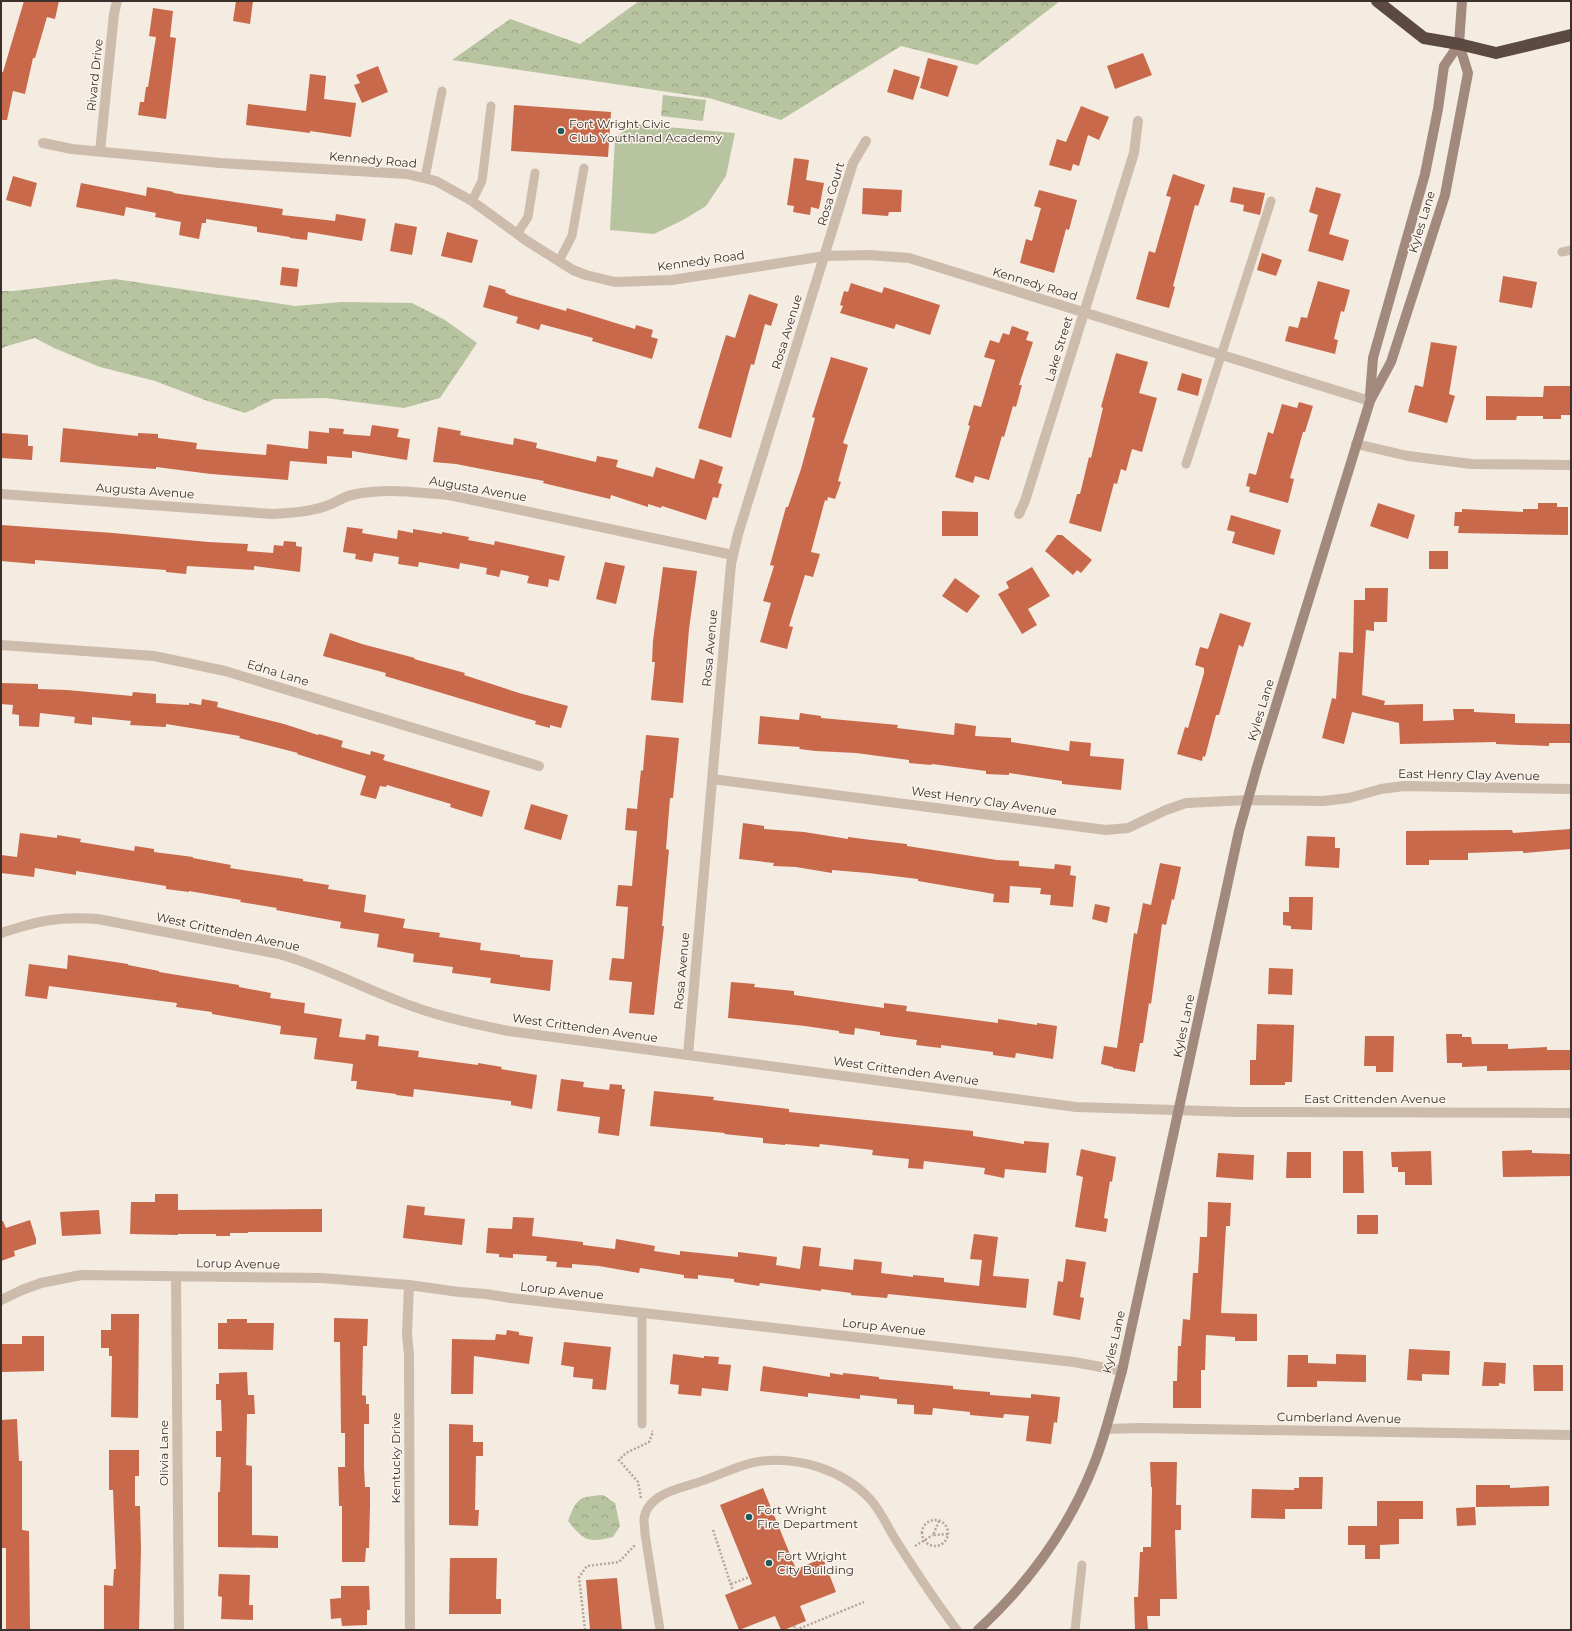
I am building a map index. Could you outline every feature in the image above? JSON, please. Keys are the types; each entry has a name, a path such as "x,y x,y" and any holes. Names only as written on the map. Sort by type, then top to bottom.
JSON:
{"highway":[{"path":"1377,1 1424,38 1459,44 1496,53 1571,35"}],"main road":[{"name":"Kyles Lane","path":"978,1630 1015,1593 1057,1537 1078,1502 1094,1464 1106,1429 1122,1371 1180,1109 1239,831 1257,767 1356,444 1370,401 1391,362 1445,195 1468,73 1459,44 1462,1"},
{"name":"Kyles Lane","path":"1370,401 1373,358 1419,199 1438,109 1444,66 1459,44"}],"street":[{"name":"Rivard Drive","path":"100,151 114,14 117,1"},
{"name":"Lake Street","path":"1020,514 1026,501 1134,153 1138,121"},
{"name":"Rosa Court","path":"825,256 853,163 866,142"},
{"name":"Kennedy Road","path":"43,143 72,149 220,163 407,174 424,178 436,182 472,200 517,234 559,261 586,276 615,282 672,280 825,256 869,255 909,258 1370,401"},
{"name":"Rosa Avenue","path":"688,1055 729,586 733,555 740,527 825,256"},
{"path":"1356,444 1408,456 1471,464 1571,465"},
{"name":"Augusta Avenue","path":"1,494 272,514 295,513 326,506 350,495 363,493 414,492 449,495 733,555"},
{"name":"Edna Lane","path":"1,645 154,656 225,671 539,766"},
{"name":"West Henry Clay Avenue","path":"712,778 1106,830 1128,828 1186,803 1248,800"},
{"name":"East Henry Clay Avenue","path":"1248,800 1323,802 1349,798 1382,789 1404,786 1571,789"},
{"name":"West Crittenden Avenue","path":"1,933 36,922 58,918 77,917 98,919 279,954 299,960 397,1001 450,1019 508,1031 1076,1107 1180,1109"},
{"name":"East Crittenden Avenue","path":"1180,1109 1238,1112 1571,1113"},
{"name":"Lorup Avenue","path":"1,1300 41,1283 81,1275 322,1278 409,1286 1074,1362 1122,1371"},
{"name":"Olivia Lane","path":"176,1276 179,1630"},
{"name":"Kentucky Drive","path":"409,1286 407,1334 409,1355 410,1630"},
{"name":"Cumberland Avenue","path":"1106,1429 1148,1428 1571,1435"}],"lane":[{"path":"424,178 442,91"},
{"path":"472,200 482,181 491,106"},
{"path":"559,261 572,236 584,168"},
{"path":"517,234 528,217 535,173"},
{"path":"1186,464 1222,356 1258,236 1271,201"},
{"path":"642,1313 642,1424"},
{"path":"660,1630 645,1534 644,1519 647,1510 656,1499 670,1492 760,1461 791,1460 830,1472 856,1486 870,1500 957,1630"},
{"path":"1075,1630 1082,1565"}],"path":[{"path":"642,1424 653,1432 649,1442 626,1453 619,1460 638,1482 644,1519"},
{"path":"930,1521 939,1521 946,1526 948,1534 945,1542 938,1546 930,1546 923,1540 922,1532 923,1527 930,1521"},
{"path":"933,1535 939,1521"},
{"path":"713,1530 733,1591"},
{"path":"904,1552 933,1535 948,1534"},
{"path":"585,1630 579,1577 587,1566 619,1562 636,1543"},
{"path":"730,1584 750,1577"},
{"path":"794,1626 796,1630 864,1602"}],"green space":[{"path":"639,1 1060,1 977,65 901,46 781,120 709,98 452,60 510,19 580,44"},
{"path":"663,95 706,100 703,121 661,116"},
{"path":"633,124 735,133 726,176 706,206 683,220 654,234 610,230 615,138"},
{"path":"115,279 295,306 342,302 412,303 445,320 477,343 440,398 404,408 325,398 274,399 245,413 155,381 100,367 54,348 35,338 1,349 1,291 13,291"},
{"path":"603,1495 615,1503 620,1526 613,1537 598,1540 587,1539 578,1533 568,1521 576,1503 580,1500 583,1498"}],"building":[{"path":"24,1 59,1 55,19 47,17 35,58 33,58 25,94 13,91 7,120 1,120 1,72 3,72"},
{"path":"236,1 253,1 250,24 233,21"},
{"path":"153,8 173,11 170,37 176,38 166,119 138,115 140,102 144,102 146,87 148,87 156,37 149,36"},
{"path":"1143,53 1152,75 1115,89 1107,66"},
{"path":"928,58 958,66 948,97 920,88"},
{"path":"378,66 388,92 362,103 354,85 360,83 356,75"},
{"path":"894,69 920,77 913,100 887,92"},
{"path":"310,74 326,76 324,99 356,103 351,137 310,131 310,133 246,125 248,104 306,111"},
{"name":"Fort Wright Civic Club Youthland Academy","path":"514,105 611,112 608,157 511,151"},
{"path":"1081,106 1109,117 1099,140 1088,135 1079,166 1073,164 1071,171 1049,165 1057,139 1066,142"},
{"path":"794,158 809,160 806,180 824,183 819,209 811,207 810,215 793,212 794,206 787,205"},
{"path":"1173,174 1205,185 1198,206 1195,205 1173,286 1175,287 1169,308 1136,299 1149,251 1155,253 1171,197 1166,196"},
{"path":"13,176 37,183 31,207 6,200"},
{"path":"81,183 146,196 147,187 174,192 173,193 283,209 282,215 335,221 336,214 366,219 362,241 308,232 307,240 290,238 257,232 257,227 206,219 206,223 202,223 199,239 179,235 181,222 155,217 156,213 126,207 124,216 76,207"},
{"path":"1233,187 1265,193 1260,215 1243,211 1244,205 1230,202"},
{"path":"1316,187 1341,194 1329,234 1349,240 1343,261 1308,251 1318,215 1309,212"},
{"path":"863,188 902,190 901,212 889,212 888,216 862,214"},
{"path":"1039,190 1077,200 1069,230 1066,229 1054,273 1020,263 1026,239 1032,241 1041,208 1034,206"},
{"path":"395,223 417,227 412,255 390,251"},
{"path":"447,232 478,240 472,263 441,256"},
{"path":"1262,253 1282,260 1276,276 1257,270"},
{"path":"282,267 299,269 297,287 280,285"},
{"path":"1503,276 1537,282 1532,308 1499,302"},
{"path":"1318,281 1350,290 1344,312 1341,311 1334,339 1338,340 1335,354 1285,341 1289,326 1298,328 1301,317 1307,318"},
{"path":"851,283 882,293 884,287 940,305 930,335 896,324 894,329 840,313 843,306 840,305 844,291 848,292"},
{"path":"489,285 506,290 505,292 510,295 566,311 567,308 635,329 636,325 653,330 651,337 658,339 652,359 592,341 593,338 541,324 539,330 516,323 518,317 483,307"},
{"path":"749,294 778,304 771,326 765,324 754,365 751,364 731,438 698,428 726,335 735,338"},
{"path":"1012,326 1029,332 1026,340 1033,342 1019,385 1022,385 1016,407 1013,406 1004,437 1002,436 989,480 975,476 973,483 955,477 970,426 968,425 974,405 981,407 995,360 984,357 990,340 999,343 1003,333 1009,335"},
{"path":"1431,342 1457,346 1449,394 1455,396 1447,423 1408,412 1415,385 1423,387"},
{"path":"1116,353 1148,362 1139,393 1157,398 1142,452 1132,449 1126,471 1121,469 1117,484 1114,483 1101,532 1069,523 1077,494 1080,494 1089,457 1091,458 1103,408 1101,407"},
{"path":"831,357 868,368 843,443 848,445 838,481 841,482 835,499 828,497 827,501 825,500 811,552 820,554 813,577 805,575 789,626 793,627 787,649 760,642 771,603 763,601 774,566 770,565 786,507 788,507 801,469 815,418 812,417"},
{"path":"1182,373 1202,379 1198,396 1177,390"},
{"path":"1544,386 1571,386 1571,415 1561,415 1561,419 1543,419 1543,416 1517,416 1516,420 1486,420 1486,396 1543,397"},
{"path":"1299,402 1313,406 1305,432 1303,432 1290,478 1294,479 1288,503 1249,492 1250,487 1246,486 1249,473 1256,475 1268,432 1273,434 1282,404 1297,408"},
{"path":"372,425 399,429 397,437 410,439 407,460 352,451 352,458 327,456 327,464 290,461 288,480 211,474 156,467 156,469 60,462 63,428 138,436 138,433 158,434 158,438 197,443 196,449 266,455 267,444 308,449 309,431 329,433 329,428 344,429 343,434 370,436"},
{"path":"438,427 461,431 460,435 513,445 514,438 537,443 536,448 596,462 597,456 618,460 616,467 653,477 656,467 694,479 700,459 723,467 718,483 722,484 718,498 713,497 706,520 662,506 661,508 648,504 648,507 611,495 610,499 543,483 544,481 456,464 433,462"},
{"path":"1,433 28,435 28,446 33,446 32,460 1,458"},
{"path":"1378,503 1415,515 1408,539 1370,526"},
{"path":"1538,503 1557,503 1557,507 1568,507 1568,535 1458,533 1459,526 1454,526 1455,512 1462,512 1462,509 1523,512 1523,509 1538,509"},
{"path":"942,511 978,512 978,536 942,536"},
{"path":"1231,515 1281,530 1274,555 1232,543 1235,532 1227,530"},
{"path":"1,525 248,544 247,551 273,553 274,545 283,546 284,541 296,542 296,546 302,547 300,572 254,566 254,570 187,566 186,574 166,572 166,570 35,560 35,564 1,561"},
{"path":"347,527 363,529 362,533 397,539 398,530 413,533 413,529 442,534 442,532 469,537 468,540 494,545 495,541 565,556 559,581 549,579 548,587 527,583 529,576 501,570 499,577 486,574 487,568 460,563 459,569 419,562 418,567 398,564 399,557 374,553 372,562 355,559 356,554 343,552"},
{"path":"1057,535 1062,535 1092,560 1081,573 1077,570 1073,575 1045,551"},
{"path":"1429,551 1448,551 1448,569 1429,569"},
{"path":"605,562 625,566 616,604 596,599"},
{"path":"663,567 697,571 689,629 683,703 651,700 655,662 652,662 653,641"},
{"path":"1032,567 1050,596 1028,609 1037,625 1022,634 998,594 1009,588 1006,582"},
{"path":"955,578 980,596 967,613 942,596"},
{"path":"1365,588 1388,588 1387,622 1374,622 1374,631 1366,630 1362,695 1385,701 1384,705 1423,704 1423,721 1454,720 1453,709 1474,709 1474,712 1515,714 1515,723 1571,724 1571,743 1549,743 1549,746 1496,744 1496,742 1400,744 1399,723 1352,712 1344,744 1322,738 1332,698 1336,699 1339,652 1353,653 1354,600 1365,600"},
{"path":"1220,613 1251,623 1243,647 1239,645 1219,715 1216,715 1205,757 1203,756 1202,761 1177,754 1185,727 1188,728 1204,673 1204,668 1195,665 1200,647 1208,649"},
{"path":"330,633 362,644 465,673 464,675 519,693 568,706 561,728 550,725 550,728 535,724 536,721 385,676 386,673 323,656"},
{"path":"1,683 38,684 38,689 132,696 133,692 156,694 156,703 189,705 189,703 201,705 202,699 218,702 217,707 343,741 341,747 370,755 371,751 385,755 383,760 490,791 482,817 450,807 451,804 387,785 386,787 380,786 376,799 360,795 366,776 297,754 298,753 239,738 240,736 166,724 166,727 130,725 131,721 92,717 92,725 74,723 75,717 40,713 39,727 19,726 19,715 12,714 13,705 1,704"},
{"path":"800,713 821,716 821,718 898,725 897,728 954,735 955,723 976,726 975,736 1011,738 1011,742 1069,751 1070,741 1091,743 1090,756 1124,759 1121,790 1062,784 1062,781 1009,773 1009,775 986,774 986,771 932,764 909,763 909,760 856,753 816,751 799,749 800,747 758,744 760,716 799,720"},
{"path":"646,735 679,738 673,798 670,798 666,849 669,850 662,926 664,926 654,1015 629,1013 632,982 609,980 612,958 624,959 628,907 616,906 618,885 632,886 637,831 625,830 627,808 637,809 641,770 643,771"},
{"path":"531,804 568,815 561,840 524,829"},
{"path":"743,823 764,826 764,829 907,844 907,846 997,860 1019,861 1019,866 1054,869 1055,864 1071,866 1070,875 1076,876 1073,907 1050,905 1051,895 1040,894 1041,888 1010,886 1009,903 993,902 994,894 918,881 918,879 832,870 832,873 796,867 773,866 774,863 739,859"},
{"path":"1571,829 1571,849 1523,853 1523,851 1468,853 1468,860 1429,860 1429,865 1406,865 1406,831 1512,830 1513,833"},
{"path":"20,833 57,838 57,835 81,839 80,842 134,851 135,846 154,849 154,852 193,857 231,865 230,868 303,879 303,881 329,885 328,889 366,895 364,912 405,919 403,928 440,933 439,937 481,943 480,950 520,955 520,957 553,960 550,991 490,983 491,978 452,973 453,967 413,962 414,954 377,947 379,934 340,928 341,922 276,910 277,908 240,902 241,900 189,891 166,889 166,886 76,871 76,875 35,868 34,877 1,873 1,855 17,857"},
{"path":"1307,836 1335,837 1335,848 1340,848 1339,868 1305,866"},
{"path":"1160,863 1181,867 1174,900 1172,899 1166,925 1162,924 1151,1004 1149,1003 1143,1043 1140,1043 1135,1072 1101,1064 1104,1046 1117,1048 1134,933 1137,934 1143,903 1151,905"},
{"path":"1289,897 1313,897 1312,930 1291,929 1291,926 1283,925 1283,912 1289,912"},
{"path":"1095,904 1110,907 1107,923 1092,919"},
{"path":"68,955 128,964 159,972 239,985 239,987 271,993 270,998 305,1003 304,1013 342,1019 339,1037 365,1040 366,1034 379,1036 378,1046 419,1051 418,1057 478,1065 478,1063 502,1067 501,1069 537,1075 532,1109 511,1105 511,1101 414,1089 413,1097 356,1089 357,1081 351,1081 353,1064 314,1059 317,1038 280,1034 281,1026 212,1014 212,1012 176,1007 177,1003 49,986 47,999 25,996 29,964 67,969"},
{"path":"1269,968 1293,969 1292,995 1268,994"},
{"path":"731,982 755,984 754,987 794,991 794,995 884,1008 884,1003 907,1006 906,1011 998,1023 998,1019 1037,1025 1037,1023 1057,1026 1053,1059 1016,1053 1015,1058 993,1055 993,1052 941,1045 941,1048 916,1045 917,1040 880,1035 880,1032 855,1028 854,1035 839,1033 839,1031 805,1026 728,1018"},
{"path":"1257,1024 1294,1025 1292,1082 1285,1082 1285,1085 1250,1085 1250,1060 1256,1060"},
{"path":"1446,1034 1462,1034 1462,1037 1471,1037 1472,1044 1508,1044 1508,1049 1547,1047 1547,1050 1571,1050 1571,1070 1487,1071 1487,1066 1462,1067 1462,1063 1447,1063"},
{"path":"1365,1036 1394,1036 1393,1072 1376,1072 1376,1066 1364,1066"},
{"path":"561,1079 584,1082 583,1087 609,1090 610,1084 622,1085 622,1089 625,1089 619,1136 598,1133 600,1117 557,1111"},
{"path":"654,1091 714,1097 713,1100 789,1109 789,1112 973,1131 973,1136 1024,1144 1024,1141 1049,1143 1046,1173 1005,1169 1004,1178 984,1174 985,1168 924,1161 923,1169 908,1168 909,1159 872,1155 873,1150 820,1144 819,1147 763,1143 763,1138 650,1126"},
{"path":"1081,1149 1116,1157 1112,1182 1110,1181 1104,1218 1108,1219 1106,1232 1075,1227 1083,1177 1076,1175"},
{"path":"1532,1150 1532,1153 1571,1154 1571,1176 1503,1177 1502,1151"},
{"path":"1343,1151 1363,1151 1364,1193 1343,1193"},
{"path":"1431,1151 1432,1185 1405,1185 1405,1172 1398,1172 1398,1167 1392,1167 1391,1152"},
{"path":"1287,1152 1311,1152 1311,1178 1286,1178"},
{"path":"1218,1153 1254,1155 1253,1180 1216,1177"},
{"path":"155,1194 178,1194 178,1210 322,1209 322,1232 248,1232 230,1233 230,1236 216,1236 216,1234 130,1234 131,1202 155,1202"},
{"path":"1208,1202 1231,1203 1230,1226 1226,1226 1221,1313 1257,1314 1257,1341 1235,1341 1235,1337 1206,1335 1205,1370 1201,1370 1201,1408 1173,1408 1173,1381 1177,1381 1178,1346 1181,1346 1183,1319 1190,1320 1193,1273 1198,1273 1200,1237 1207,1237"},
{"path":"407,1205 425,1207 424,1215 465,1219 462,1245 403,1238"},
{"path":"99,1210 101,1234 62,1236 60,1212"},
{"path":"1357,1215 1378,1215 1378,1234 1357,1234"},
{"path":"513,1217 534,1218 532,1236 583,1242 583,1245 615,1249 616,1239 655,1246 654,1251 680,1255 680,1251 738,1257 738,1252 777,1257 776,1265 800,1269 803,1246 821,1248 819,1266 853,1270 854,1259 882,1262 881,1273 913,1277 913,1275 944,1278 944,1282 979,1286 982,1260 970,1259 974,1234 998,1237 993,1276 1029,1279 1026,1308 888,1294 887,1298 851,1295 851,1293 821,1289 821,1291 760,1283 759,1286 734,1282 734,1279 698,1275 698,1279 684,1278 684,1275 640,1268 639,1273 599,1266 572,1264 572,1268 556,1267 557,1262 546,1261 547,1256 513,1254 513,1258 499,1257 499,1254 486,1253 488,1228 512,1229"},
{"path":"30,1220 36,1239 36,1244 14,1251 15,1256 1,1261 1,1221 3,1221 6,1228"},
{"path":"1066,1259 1086,1262 1080,1297 1084,1298 1080,1320 1053,1315 1058,1281 1063,1282"},
{"path":"111,1314 139,1314 138,1418 111,1417 112,1356 109,1356 109,1348 101,1348 101,1330 111,1330"},
{"path":"334,1318 368,1319 367,1346 363,1346 362,1395 366,1396 366,1404 369,1404 369,1424 364,1424 365,1487 370,1487 369,1548 366,1548 365,1562 342,1562 342,1506 339,1506 338,1467 345,1467 345,1433 341,1433 340,1342 334,1342"},
{"path":"227,1319 247,1319 247,1323 274,1323 273,1350 218,1349 218,1323 227,1323"},
{"path":"507,1330 519,1332 519,1335 533,1337 529,1364 474,1356 473,1394 451,1394 452,1339 495,1340 496,1334 506,1335"},
{"path":"22,1336 44,1336 44,1371 2,1372 2,1344 22,1344"},
{"path":"564,1342 611,1347 606,1390 592,1389 593,1379 573,1377 574,1367 561,1365"},
{"path":"1409,1349 1450,1351 1449,1375 1422,1374 1422,1381 1407,1380"},
{"path":"673,1354 704,1358 704,1356 719,1357 718,1364 731,1365 728,1391 702,1388 701,1396 678,1394 679,1385 670,1384"},
{"path":"1336,1354 1366,1355 1366,1382 1317,1381 1317,1387 1287,1387 1288,1355 1308,1355 1308,1363 1336,1364"},
{"path":"1484,1362 1506,1363 1505,1384 1499,1383 1499,1386 1482,1386"},
{"path":"1533,1365 1563,1365 1563,1391 1534,1391"},
{"path":"763,1366 830,1377 830,1373 843,1375 843,1373 879,1377 879,1379 953,1386 953,1389 990,1392 990,1395 1031,1398 1031,1394 1060,1397 1057,1423 1054,1422 1051,1444 1026,1441 1029,1416 1004,1414 1003,1418 970,1415 970,1412 933,1408 932,1415 914,1414 914,1405 897,1404 897,1399 860,1395 860,1399 808,1393 808,1397 760,1391"},
{"path":"247,1372 248,1395 254,1395 255,1414 247,1414 246,1465 252,1466 252,1535 278,1536 278,1548 218,1547 218,1492 220,1492 221,1457 216,1457 216,1431 222,1431 221,1400 216,1400 216,1384 219,1384 219,1373"},
{"path":"17,1419 19,1461 22,1461 22,1530 29,1531 30,1630 6,1630 6,1548 1,1548 1,1420"},
{"path":"449,1424 473,1425 473,1442 483,1442 483,1456 476,1456 475,1510 479,1510 478,1526 449,1525"},
{"path":"109,1450 139,1450 139,1476 135,1476 135,1506 140,1506 141,1550 139,1630 104,1630 104,1585 113,1586 114,1569 116,1569 113,1490 109,1490"},
{"path":"1150,1462 1177,1462 1176,1505 1181,1505 1181,1530 1175,1530 1177,1599 1160,1599 1160,1616 1147,1616 1148,1630 1135,1630 1134,1597 1138,1597 1140,1552 1143,1552 1143,1547 1151,1547 1152,1487"},
{"path":"1299,1477 1323,1477 1322,1509 1285,1509 1285,1519 1251,1518 1252,1489 1294,1490 1294,1488 1299,1488"},
{"path":"1476,1485 1510,1485 1510,1488 1549,1486 1549,1506 1476,1507"},
{"name":"Fort Wright City Building","path":"763,1488 796,1569 823,1558 836,1592 800,1606 806,1621 784,1630 781,1630 775,1616 739,1630 725,1595 752,1584 720,1505"},
{"path":"1377,1501 1423,1501 1423,1519 1399,1519 1399,1544 1380,1545 1380,1559 1365,1559 1365,1545 1348,1545 1348,1526 1377,1526"},
{"path":"1475,1507 1476,1525 1457,1526 1456,1508"},
{"path":"450,1558 497,1558 496,1599 501,1599 501,1614 449,1614"},
{"path":"219,1574 250,1575 249,1605 253,1605 253,1620 221,1619 222,1597 218,1596"},
{"path":"617,1578 622,1630 590,1630 586,1580"},
{"path":"341,1586 369,1586 370,1610 367,1610 367,1625 342,1626 341,1618 331,1619 330,1599 341,1598"}],"place":[{"name":"Fort Wright Civic Club Youthland Academy","path":"561,131"},
{"name":"Fort Wright Fire Department","path":"749,1517"},
{"name":"Fort Wright City Building","path":"769,1563"}]}
